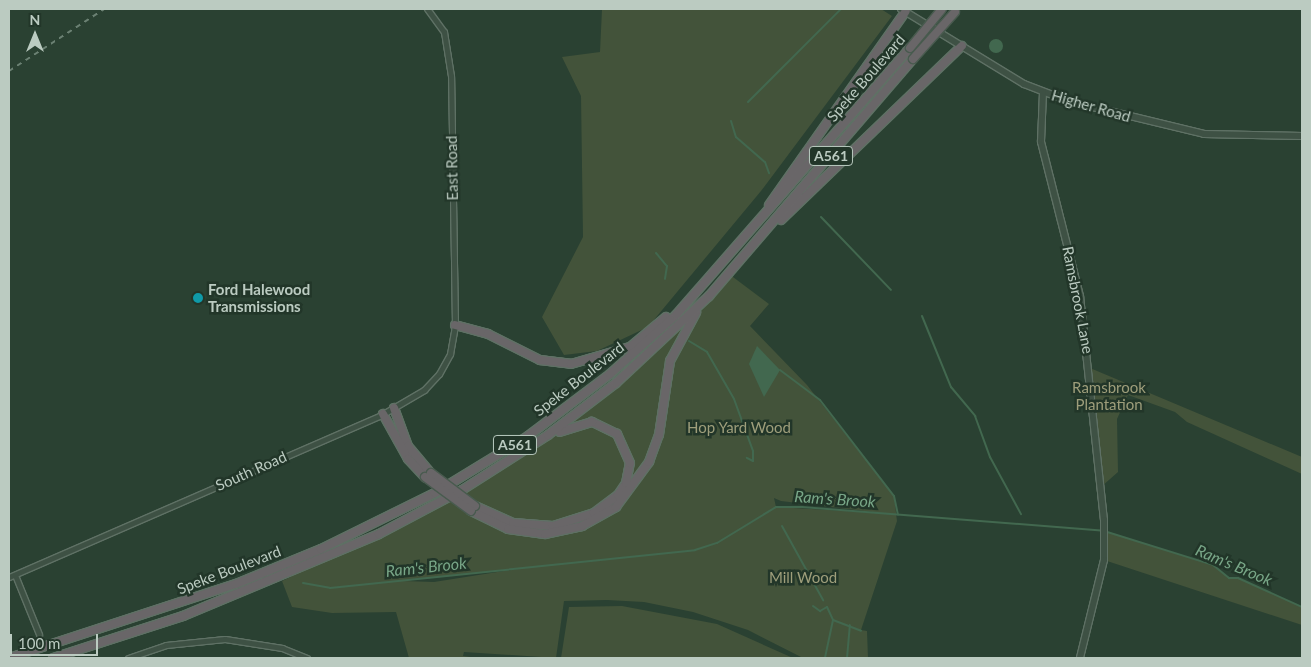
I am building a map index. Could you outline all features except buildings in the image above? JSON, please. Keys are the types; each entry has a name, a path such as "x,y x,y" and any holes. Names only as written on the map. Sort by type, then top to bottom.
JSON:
{"highway":[{"name":"Speke Boulevard","path":"9,658 236,584 435,493 567,408 651,339 719,270 942,9"},
{"path":"747,238 903,10"},
{"name":"Speke Boulevard","path":"53,658 183,616 278,578 379,534 462,490 577,414 709,296 956,10"},
{"path":"748,252 962,46"},
{"path":"454,325 488,334 540,360 588,361 641,340 719,270"},
{"path":"383,414 405,454 428,475 473,508 508,529 545,534 582,526 616,507 649,462 659,435 673,352 709,296"},
{"path":"394,408 408,446 428,475"},
{"path":"462,490 574,425 592,422 608,427 628,452 630,474 622,489 581,519 553,526 525,525 473,508"}],"street":[{"name":"East Road","path":"427,9 434,15 444,32 450,62 454,325"},
{"name":"Higher Road","path":"903,10 1042,92 1204,134 1302,136"},
{"name":"Ramsbrook Lane","path":"1042,92 1041,142 1080,296 1104,520 1104,546 1080,658"},
{"name":"South Road","path":"9,577 394,408 439,374 450,354 454,325"},
{"path":"15,575 39,634"},
{"path":"128,658 166,645 225,639 282,648 307,658"}],"green space":[{"path":"602,9 881,9 892,16 761,191 648,327 597,351 564,355 542,317 583,237 581,96 562,57 600,52"},
{"path":"729,274 769,304 750,326 807,385 894,496 897,521 861,630 867,631 868,658 803,658 748,630 693,612 644,602 607,600 564,601 556,658 464,652 463,656 478,658 409,658 396,612 332,613 292,607 282,581 453,498 519,531 570,530 616,507 618,495 581,519 525,525 475,506 462,490 577,414","holes":["774,498 781,501 881,513 776,507","517,569 434,582 403,581"]},
{"name":"Ramsbrook Plantation","path":"1090,368 1302,457 1302,474 1187,422 1175,412 1128,395 1117,419 1118,472 1101,487"},
{"path":"1104,531 1213,565 1229,578 1238,578 1296,604 1302,607 1302,625 1104,560"},
{"path":"622,606 717,624 793,658 561,658 569,607"}],"shaded area":[{"path":"993,39 999,39 1003,46 999,53 993,53 989,49 989,43"},
{"path":"757,346 780,370 764,397 749,364"}],"waterway":[{"path":"748,102 841,9"},
{"path":"731,121 736,137 765,162 769,173"},
{"path":"821,217 891,290"},
{"path":"656,253 667,266 665,279"},
{"path":"922,316 951,387 975,416 990,457 1021,514"},
{"path":"689,341 707,352 734,399 753,451 753,461 747,458"},
{"path":"780,370 820,400 894,496 898,515"},
{"name":"Ram's Brook","path":"303,583 330,588 695,550 717,543 776,507 802,507 1104,531 1213,565 1229,578 1238,578 1302,607"},
{"path":"782,526 823,600"},
{"path":"813,606 820,611 827,607 833,620 825,658"},
{"path":"833,620 861,631"},
{"path":"847,658 850,625"}],"railway":[{"path":"9,71 104,9"}],"place":[{"name":"Ford Halewood Transmissions","path":"198,298"}],"park label":[{"name":"Hop Yard Wood","path":"739,428"},
{"name":"Mill Wood","path":"803,578"}]}
